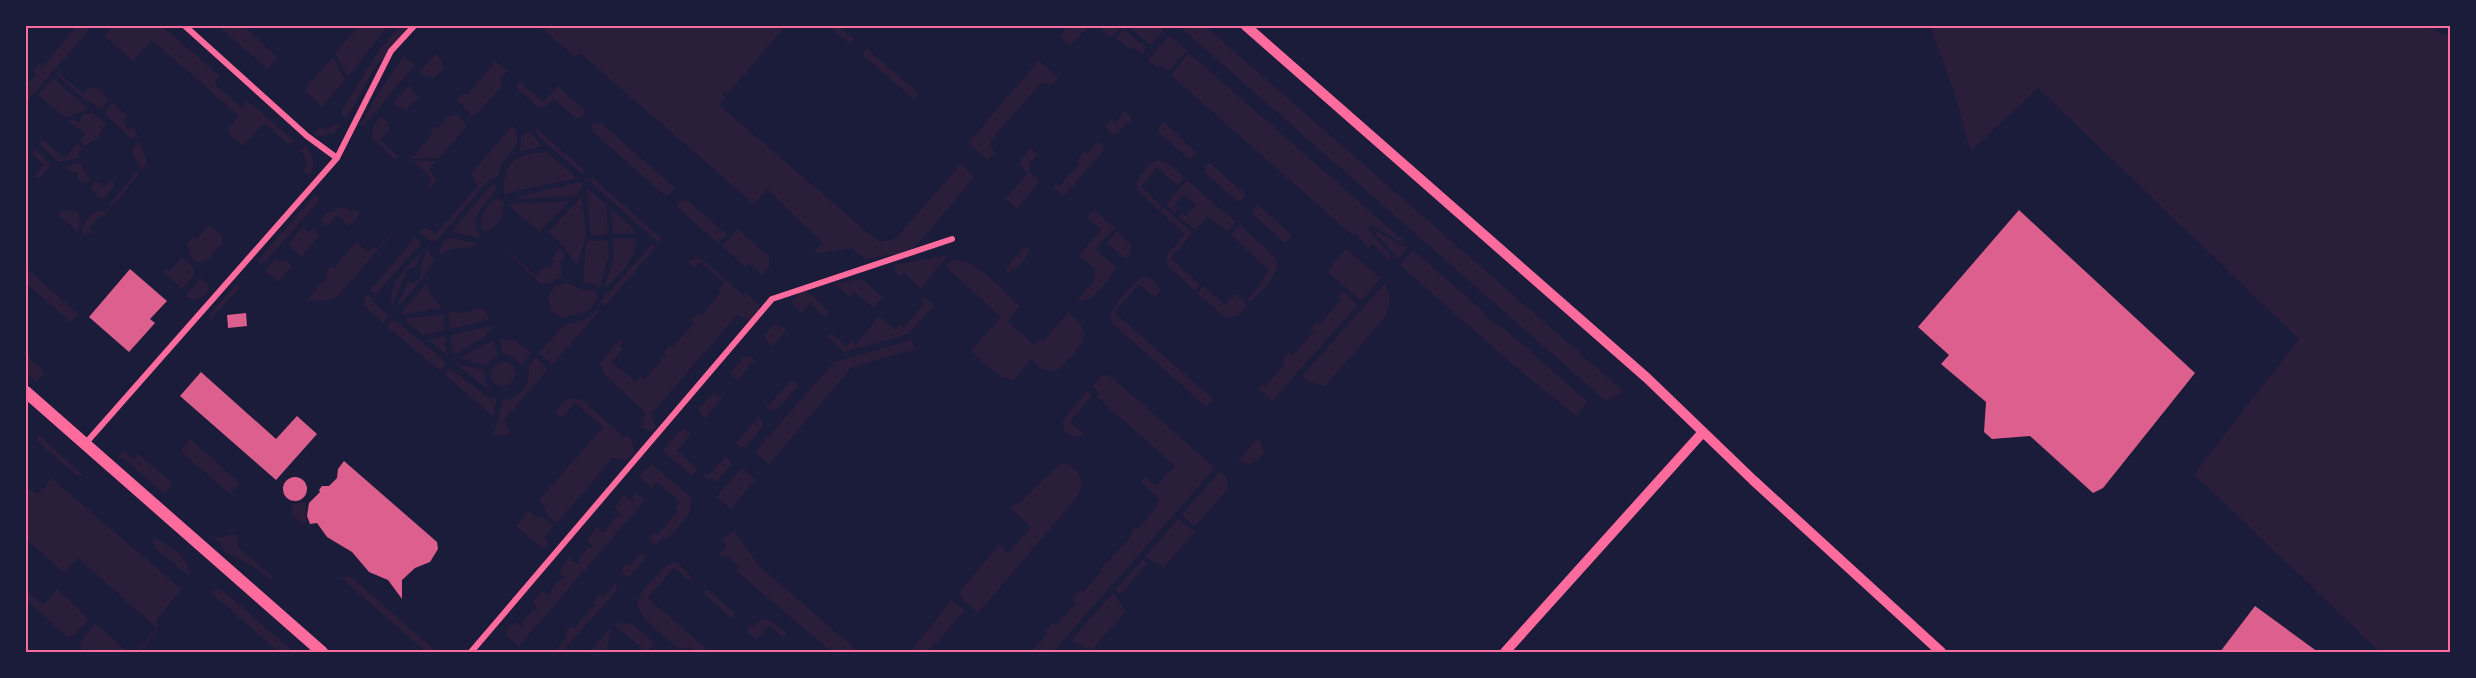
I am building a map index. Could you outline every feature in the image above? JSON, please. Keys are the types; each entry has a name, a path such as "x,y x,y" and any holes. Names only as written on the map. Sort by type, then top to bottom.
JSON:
{"main road":[{"path":"1246,26 1647,378 1941,652"},
{"path":"26,392 322,652"},
{"path":"1504,652 1703,432"}],"street":[{"path":"185,26 307,136 337,158"},
{"path":"85,444 337,158 391,51 414,26"},
{"path":"471,652 772,299 952,239"}],"shaded area":[{"path":"69,26 85,26 89,30 26,103 26,86 36,74 33,71 39,64 43,66 74,30"},
{"path":"113,26 162,26 220,76 214,83 242,108 248,101 295,142 288,144 264,123 243,146 227,131 239,116 152,40 133,61 104,36"},
{"path":"218,26 244,26 277,57 268,69"},
{"path":"359,26 388,26 348,77 335,53"},
{"path":"400,26 409,26 373,71 347,118 341,114 342,110 380,49"},
{"path":"539,26 785,26 727,95 725,90 723,93 725,98 719,105 879,242 895,239 961,164 974,177 917,245 908,252 864,259 852,248 814,254 822,242 767,189 754,204 580,53 575,57"},
{"path":"828,26 838,26 855,40 849,43"},
{"path":"1067,26 1089,26 1070,46 1060,36"},
{"path":"1098,26 1122,26 1111,38"},
{"path":"1127,26 1159,26 1164,29 1151,45"},
{"path":"1179,26 1205,26 1622,390 1622,393 1606,401"},
{"path":"1930,26 2424,26 2450,37 2450,652 2380,652 2194,474 2299,339 2038,88 1971,151 1954,92"},
{"path":"1123,29 1147,48 1142,54 1133,47 1131,50 1116,38"},
{"path":"1169,35 1187,51 1169,71 1161,65 1158,68 1148,60"},
{"path":"866,48 919,94 912,98 863,55"},
{"path":"1189,53 1406,243 1404,244 1371,225 1368,229 1392,257 1390,261 1373,244 1369,248 1355,233 1352,235 1173,77 1172,73"},
{"path":"436,54 445,67 433,79 430,76 428,78 420,71"},
{"path":"333,57 345,80 322,107 306,92 305,88"},
{"path":"403,57 416,64 364,125 360,126 375,98"},
{"path":"1039,60 1058,78 1051,85 1041,83 990,141 994,153 988,160 968,143"},
{"path":"496,61 508,71 500,79 502,86 476,115 472,116 457,100 463,93 467,95"},
{"path":"58,72 83,94 88,88 96,87 109,100 103,107 98,108 56,74"},
{"path":"53,78 86,107 85,110 65,118 38,95"},
{"path":"520,82 543,102 558,86 586,112 580,118 576,118 554,99 546,106 538,107 518,90 517,85"},
{"path":"409,85 418,97 406,110 402,107 400,109 393,103"},
{"path":"112,102 129,117 124,121 128,130 134,127 139,138 132,139 105,114"},
{"path":"1125,110 1132,119 1114,136 1105,127 1111,120 1115,123"},
{"path":"92,113 106,124 97,138 85,146 79,141 85,134 69,121 73,119 79,122 83,115"},
{"path":"451,114 454,116 456,114 465,122 466,128 439,158 411,159 433,134 430,131 435,126 438,128"},
{"path":"381,116 388,122 387,125 390,128 380,140 400,158 393,158 372,138 373,127"},
{"path":"1163,121 1197,153 1192,159 1189,159 1157,131"},
{"path":"594,122 597,125 600,122 675,188 669,195 664,195 592,131 591,127"},
{"path":"335,123 341,126 332,134 322,136 314,134 319,128 328,129"},
{"path":"513,125 517,143 500,167 498,176 490,179 437,240 431,242 419,233 425,227 436,233 478,186 471,174"},
{"path":"534,126 585,171 582,174 538,136"},
{"path":"526,132 531,133 542,146 520,152 521,136"},
{"path":"42,139 64,158 77,143 83,149 78,155 81,158 59,162 39,144"},
{"path":"1098,141 1105,149 1064,196 1053,187 1056,184 1059,186 1080,163 1077,160 1084,151 1087,154"},
{"path":"140,142 147,162 143,170 132,153 134,146"},
{"path":"305,146 313,161 313,168 309,176 303,171 306,160 299,151"},
{"path":"1031,148 1037,154 1030,163 1029,171 1040,181 1017,208 1006,199 1028,173 1020,162"},
{"path":"35,149 52,165 38,179 34,177 44,165 31,153"},
{"path":"547,152 577,178 504,194 505,174 513,162 527,155"},
{"path":"1158,160 1169,164 1185,178 1178,186 1157,168 1141,187 1162,206 1158,210 1139,192 1136,182 1149,164"},
{"path":"413,161 436,161 429,170 437,180 412,211 430,188 427,185 432,179"},
{"path":"81,162 84,172 91,179 86,184 78,179 77,172 70,172 65,167"},
{"path":"1209,162 1246,195 1240,201 1237,201 1204,172"},
{"path":"137,172 140,173 111,208 110,203"},
{"path":"593,178 662,239 659,243 589,181"},
{"path":"1187,180 1236,222 1227,232 1208,216 1195,230 1178,216 1183,214 1186,216 1196,205 1184,195 1174,206 1177,209 1176,214 1166,205"},
{"path":"94,181 100,183 100,186 106,186 107,183 113,181 114,187 102,200 91,189"},
{"path":"581,182 582,188 575,196 516,199 519,196"},
{"path":"492,184 496,186 496,189 477,217 477,230 481,238 451,232"},
{"path":"587,188 606,204 608,234 591,236"},
{"path":"315,195 318,202 266,261 261,263 258,260"},
{"path":"582,196 586,235 579,261 576,264 565,248 548,232"},
{"path":"496,199 504,202 501,216 496,225 483,231 482,218 489,205"},
{"path":"682,199 685,202 687,200 727,235 718,243 678,208 678,203"},
{"path":"570,201 539,232 509,206 510,204"},
{"path":"1257,204 1292,235 1285,243 1252,214"},
{"path":"346,208 352,212 354,209 360,214 349,226 337,215 327,226 320,220 327,213"},
{"path":"1164,208 1193,233 1171,258 1200,284 1195,291 1166,264 1168,254 1185,234 1160,212"},
{"path":"611,209 630,225 635,233 613,234"},
{"path":"64,210 78,212 80,219 78,232 58,215"},
{"path":"109,211 104,217 101,215 89,228 93,232 87,235 82,234 84,224 93,212"},
{"path":"1093,211 1115,228 1095,249 1117,268 1094,295 1077,300 1095,280 1092,277 1097,271 1079,255 1101,230 1087,217"},
{"path":"209,225 222,235 222,244 206,261 197,262 188,255 191,252 187,245 193,237 197,239"},
{"path":"1240,225 1275,257 1277,263 1274,276 1251,302 1248,299 1264,280 1269,270 1231,235"},
{"path":"303,227 309,232 313,228 320,235 301,257 288,244"},
{"path":"738,229 769,257 769,267 762,275 749,263 745,267 722,246"},
{"path":"1372,229 1405,247 1409,246 1396,261 1396,257"},
{"path":"1117,231 1131,245 1131,252 1126,259 1107,243"},
{"path":"390,234 336,298 322,301 307,300 328,276 325,273 331,266 334,268 356,242 369,252 373,246 377,249"},
{"path":"448,237 480,244 450,250 438,256 441,246"},
{"path":"415,238 420,241 420,245 376,294 369,291"},
{"path":"636,238 634,252 626,266 604,288 614,257 613,239"},
{"path":"608,240 609,256 600,287 591,283 583,284 586,245 589,241"},
{"path":"652,244 656,247 605,306 600,302"},
{"path":"427,248 434,261 423,278 395,310 408,281 414,283 420,279 420,270"},
{"path":"1024,248 1030,249 1027,257 1018,267 1007,273 1007,267"},
{"path":"560,249 565,256 560,262 562,277 547,284 541,284 507,252 536,276 545,266 549,269 555,262 551,259"},
{"path":"1346,249 1381,278 1362,301 1327,272"},
{"path":"1413,250 1483,311 1490,321 1501,326 1588,402 1576,416 1517,368 1400,265"},
{"path":"422,251 416,267 407,270 392,305 391,297 396,282"},
{"path":"948,255 921,288 903,273 898,278 894,265"},
{"path":"182,257 193,267 194,275 182,289 163,272 166,269 170,271"},
{"path":"697,257 743,295 746,293 760,305 757,313 749,320 737,315 651,414 656,426 652,432 641,427 646,413 604,374 600,363 620,339 623,342 620,346 623,349 612,362 636,382 641,376 645,379 666,355 664,352 670,345 673,347 694,323 692,320 697,314 701,316 721,292 719,289 724,282 700,262 694,268 688,262"},
{"path":"276,258 292,266 277,283 276,279 264,272"},
{"path":"952,260 970,264 980,270 1020,306 1007,321 1034,345 1040,339 1043,341 1068,312 1082,327 1084,336 1082,341 1056,371 1044,370 1031,359 1013,381 1001,377 971,351 1001,317 946,267"},
{"path":"26,268 78,314 71,322 26,283"},
{"path":"1143,277 1151,278 1161,290 1155,297 1139,284 1114,312 1213,399 1208,405 1204,405 1112,323 1112,311 1115,305"},
{"path":"201,278 209,286 206,295 195,300 185,297"},
{"path":"862,279 882,297 873,308 855,292 850,297 835,284"},
{"path":"567,282 582,290 594,290 598,298 588,311 563,318 551,311 548,297 555,286"},
{"path":"427,283 432,297 442,308 399,315"},
{"path":"1385,283 1390,300 1386,316 1325,386 1308,382 1302,376"},
{"path":"237,284 240,287 208,323 211,313"},
{"path":"1203,286 1225,305 1235,293 1248,305 1237,316 1225,317 1197,293"},
{"path":"805,289 830,312 825,317 810,304 802,313 791,302"},
{"path":"1343,291 1358,305 1272,401 1258,388 1261,385 1265,387 1285,364 1282,361 1289,352 1293,355 1314,331 1311,328 1317,322 1320,324 1341,300 1339,295"},
{"path":"366,295 373,298 371,300 387,314 383,323 363,305"},
{"path":"925,297 934,306 908,334 844,352 827,337 831,333 847,347 852,341 856,344 879,316 895,330 901,324 904,327 924,303 921,300"},
{"path":"479,308 486,310 489,320 450,329 448,311 464,313"},
{"path":"598,309 600,310 552,365 539,353 563,326 586,319"},
{"path":"443,314 445,330 423,335 404,319"},
{"path":"392,321 396,321 445,361 440,371 387,326"},
{"path":"774,324 787,329 772,347 764,336"},
{"path":"491,326 485,337 453,355 451,335"},
{"path":"445,336 447,355 428,340"},
{"path":"500,339 516,341 532,353 521,366 514,357 503,354"},
{"path":"494,340 498,355 485,365 459,358"},
{"path":"911,340 915,349 851,368 769,464 755,452 834,362"},
{"path":"26,355 45,373 36,382 26,373"},
{"path":"746,355 755,359 737,381 730,373"},
{"path":"536,357 548,369 504,420 511,433 504,436 494,434 503,400 515,396 524,389 529,373 528,366"},
{"path":"503,362 511,366 515,374 511,382 503,386 495,382 491,374 495,366"},
{"path":"455,363 484,370 485,382 492,390 486,388"},
{"path":"450,368 486,396 497,399 493,416 444,374"},
{"path":"1109,375 1215,468 1053,652 1031,652 1048,633 1046,631 1053,623 1056,625 1076,603 1072,599 1080,590 1083,592 1102,571 1100,569 1129,539 1135,527 1138,529 1155,509 1159,498 1141,482 1145,477 1156,486 1175,466 1097,397 1100,393 1092,386 1101,376"},
{"path":"792,380 798,386 777,409 771,411 766,407"},
{"path":"1087,391 1092,396 1070,422 1085,435 1073,437 1064,431 1063,420"},
{"path":"714,392 722,398 705,419 698,410"},
{"path":"567,399 582,400 625,438 627,435 632,440 634,452 625,459 613,457 557,523 545,513 546,508 539,500 603,427 575,403 563,418 555,412"},
{"path":"759,417 764,425 746,446 740,447 735,444"},
{"path":"682,428 691,434 677,451 698,469 692,476 662,451"},
{"path":"39,435 85,477 76,475 36,440"},
{"path":"1258,438 1265,452 1258,460 1249,464 1238,461"},
{"path":"190,439 240,483 230,494 180,451"},
{"path":"124,450 133,459 138,454 173,483 164,494 122,457 117,458"},
{"path":"726,456 732,464 716,482 703,476 705,473 709,475"},
{"path":"1064,463 1078,472 1080,477 1081,486 1077,497 978,613 964,601 959,592 999,545 1008,553 1031,527 1010,508 1018,504 1060,464"},
{"path":"651,464 691,497 690,513 666,541 663,538 656,545 648,539 654,532 657,535 678,511 675,508 680,502 657,482 651,488 639,477"},
{"path":"742,468 755,479 731,509 716,497"},
{"path":"1220,471 1227,478 1228,489 1194,526 1183,516 1183,513"},
{"path":"51,478 181,589 157,619 158,630 139,652 136,652 157,628 78,558 64,573 26,539 26,489 37,494 42,488 47,487"},
{"path":"636,493 645,500 519,646 507,636 506,630 515,622 522,627 524,625 522,623 534,609 536,611 538,609 532,602 542,591 550,596 549,592 561,578 563,580 565,578 559,572 568,558 578,564 578,560 589,546 591,548 593,546 587,540 597,527 605,533 607,531 605,529 617,515 619,517 621,515 614,507 624,495 633,502 632,498"},
{"path":"305,501 307,522 303,524 291,514 292,505"},
{"path":"529,511 537,518 542,516 553,527 544,537 548,542 548,548 541,547 516,526"},
{"path":"1178,519 1195,532 1164,567 1145,557"},
{"path":"734,531 760,567 859,652 832,652 736,571 739,567 726,555 723,558 719,555 727,546 721,540"},
{"path":"232,534 239,537 237,546 274,578 272,581 256,568 225,552 223,550 225,548 212,536 220,538"},
{"path":"152,537 171,547 182,557 189,569 189,576 155,548"},
{"path":"641,553 645,556 644,560 629,577 622,574 624,572 621,570 627,563 630,565"},
{"path":"1142,560 1147,564 1120,594 1115,590"},
{"path":"677,562 692,577 689,581 674,568 648,598 710,652 696,652 689,647 679,649 646,620 638,606 639,597 645,588 665,567"},
{"path":"350,576 437,652 426,652 341,578"},
{"path":"615,583 618,589 562,652 553,652 568,636 565,633 571,626 574,628 595,605 593,602 600,594 603,597"},
{"path":"57,589 89,619 72,637 67,636 26,600 26,590 44,605"},
{"path":"216,589 222,590 294,652 279,652 211,593"},
{"path":"707,589 735,613 731,618 703,593"},
{"path":"1113,593 1126,611 1091,651 1071,640"},
{"path":"951,601 965,610 928,652 910,652"},
{"path":"768,619 787,633 784,638 769,625 756,639 746,631 761,620"},
{"path":"622,622 634,625 655,644 647,652 614,625"},
{"path":"95,623 128,652 87,652 82,649 81,641"},
{"path":"611,628 606,652 589,652 592,649"}],"building":[{"path":"2019,210 2195,373 2103,488 2093,493 2030,436 1992,439 1984,432 1986,402 1941,364 1949,355 1918,327"},
{"path":"130,269 167,301 150,319 155,323 129,352 89,317"},
{"path":"246,313 247,326 228,328 227,315"},
{"path":"201,372 276,439 297,416 317,434 276,480 180,396"},
{"path":"344,461 437,542 438,549 430,562 415,568 402,580 402,599 388,580 369,572 352,552 327,537 317,523 310,524 307,516 309,503 320,492 322,486 329,486 337,478 338,469"},
{"path":"295,477 303,481 307,489 303,497 295,501 287,497 283,489 287,481"},
{"path":"2255,606 2318,652 2220,652"}]}
